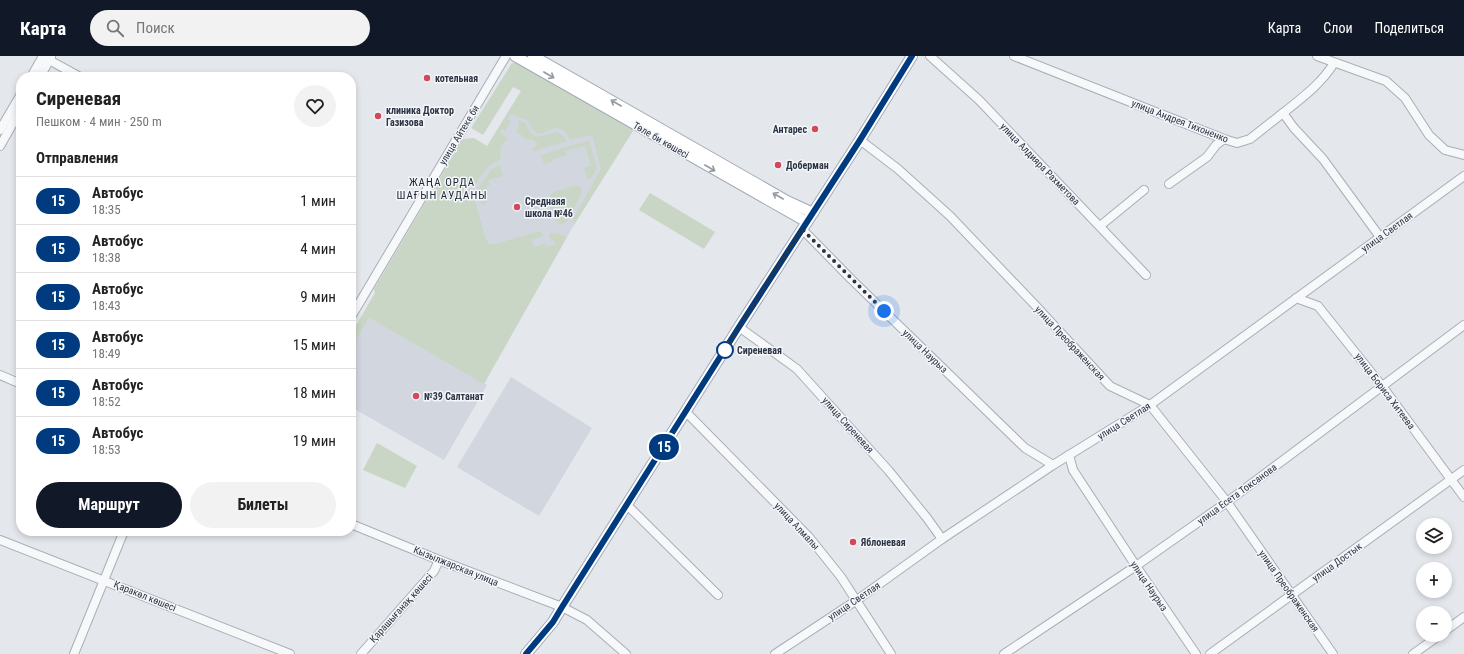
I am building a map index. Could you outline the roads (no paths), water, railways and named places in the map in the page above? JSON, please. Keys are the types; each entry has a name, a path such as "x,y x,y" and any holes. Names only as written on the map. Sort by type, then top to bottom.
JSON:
{"main road":[{"name":"Төле би көшесі","path":"515,56 805,226"},
{"name":"Төле би көшесі","path":"533,56 787,201 813,213"},
{"path":"526,654 553,622 912,56"}],"street":[{"name":"улица Айтеке би","path":"356,309 506,56"},
{"name":"улица Алдияра Рахметова","path":"930,56 979,100 1146,275"},
{"name":"улица Андрея Тихоненко","path":"1014,56 1237,143 1250,138 1300,100 1328,74 1334,63"},
{"path":"1317,56 1386,81 1405,98 1428,135 1445,150 1464,155"},
{"path":"46,57 71,72"},
{"path":"35,72 46,57"},
{"path":"42,72 46,57"},
{"path":"0,130 16,103"},
{"path":"1284,113 1294,128 1323,158 1380,237"},
{"path":"0,146 16,118"},
{"path":"1169,184 1207,157 1216,145 1224,139"},
{"name":"улица Преображенская","path":"860,140 898,169 950,216 1110,386 1150,405 1227,502 1333,654"},
{"name":"улица Светлая","path":"775,654 856,600 942,539 1053,465 1150,405 1464,176"},
{"path":"1100,226 1144,190"},
{"name":"улица Наурыз","path":"805,226 857,285 1025,448 1053,465"},
{"name":"улица Бориса Хитеева","path":"1296,298 1318,306 1382,386 1464,497"},
{"name":"улица Есета Токсанова","path":"1004,654 1136,566 1227,502 1464,325"},
{"name":"улица Сиреневая","path":"739,327 797,369 889,471 942,539"},
{"path":"0,375 16,382"},
{"name":"улица Алмалы","path":"686,412 808,537 841,577 890,654"},
{"name":"улица Наурыз","path":"1069,455 1073,470 1196,654"},
{"name":"улица Достык","path":"1210,654 1464,470"},
{"path":"627,505 718,595"},
{"name":"Кызылжарская улица","path":"356,526 439,560 562,607 587,620 626,654"},
{"path":"74,654 122,536"},
{"name":"Қаракөл көшесі","path":"0,540 290,654"},
{"name":"Қарашығанақ көшесі","path":"360,654 434,571 439,560"},
{"path":"1452,626 1464,618"},
{"path":"1413,654 1430,642"}],"place":[{"name":"котельная","path":"427,78"},
{"name":"клиника Доктор Газизова","path":"378,116"},
{"name":"Антарес","path":"815,129"},
{"name":"Доберман","path":"778,165"},
{"name":"Среднаяя школа №46","path":"517,207"},
{"name":"Сиреневая","path":"725,350"},
{"name":"№39 Салтанат","path":"416,396"},
{"name":"Яблоневая","path":"853,542"}],"district":[{"name":"ЖАҢА ОРДА ШАҒЫН АУДАНЫ","path":"442,188"}]}
